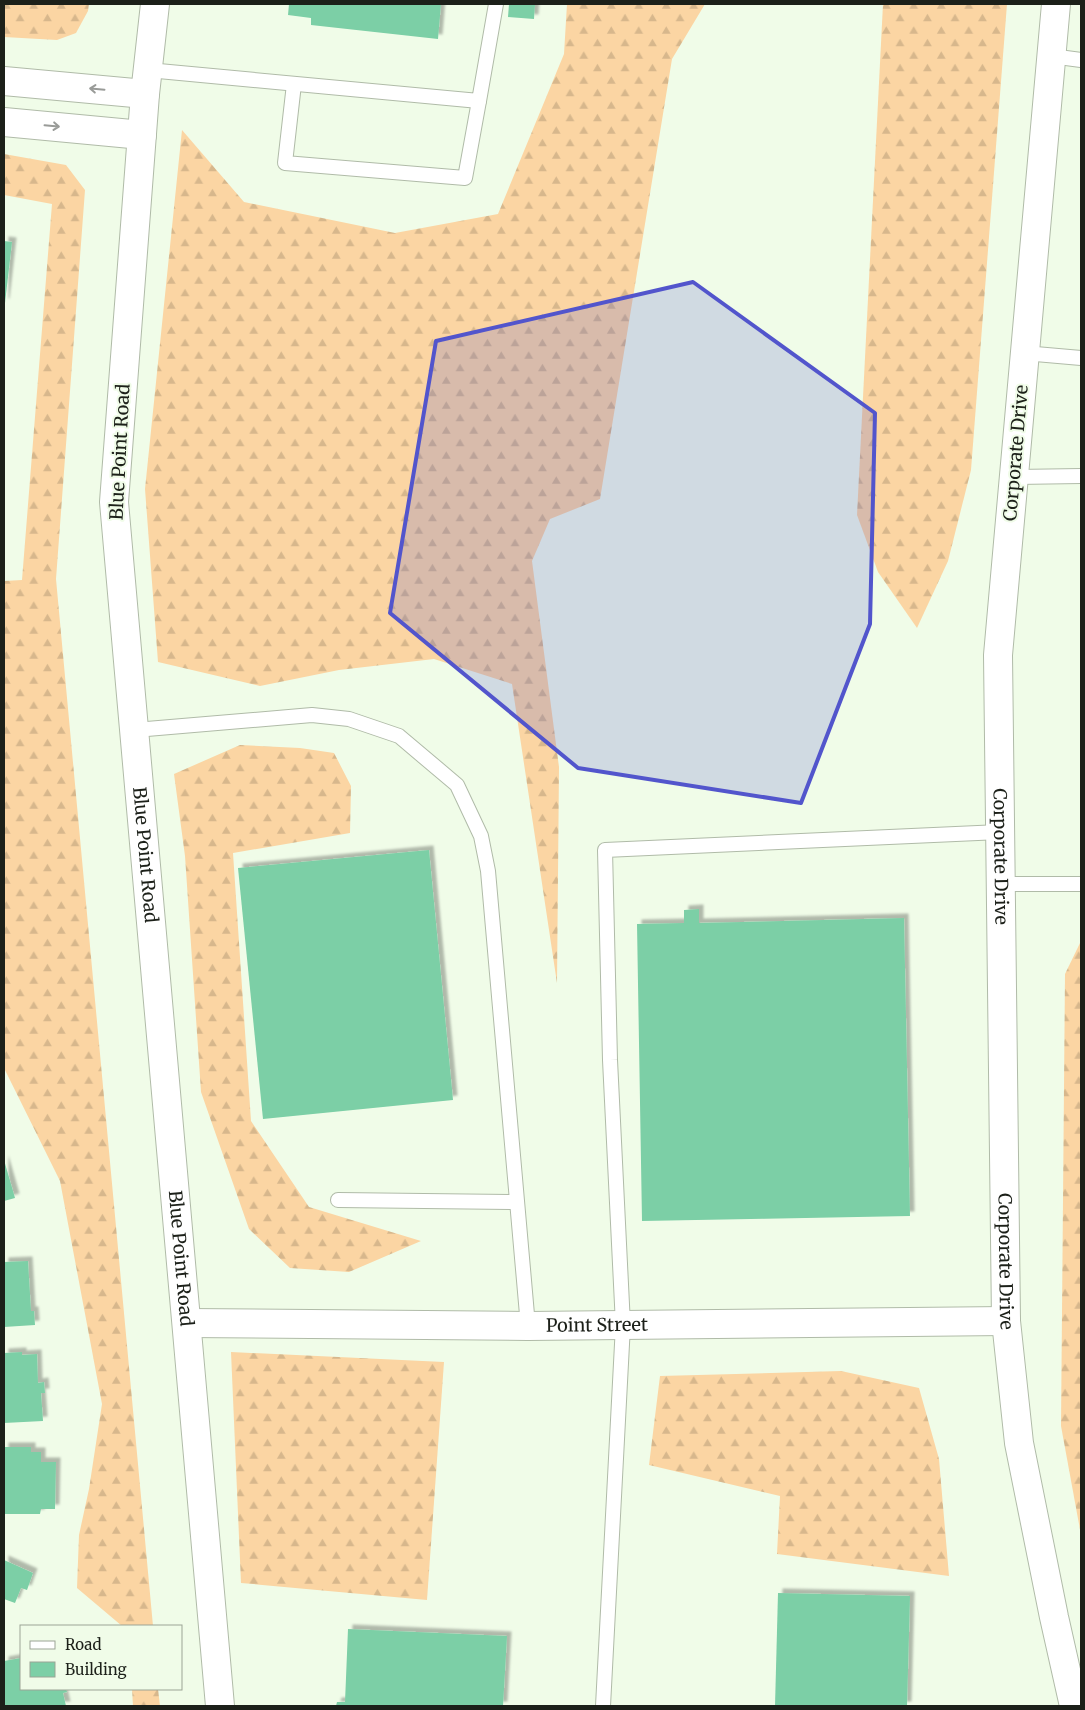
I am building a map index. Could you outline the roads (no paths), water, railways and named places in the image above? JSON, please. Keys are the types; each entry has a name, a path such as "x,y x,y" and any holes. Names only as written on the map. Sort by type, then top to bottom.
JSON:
{"street":[{"name":"Blue Point Road","path":"155,4 142,135 114,502 188,1323 220,1706"},
{"name":"Corporate Drive","path":"1056,4 998,655 1000,884 1006,1321 1019,1443 1074,1706"},
{"path":"4,81 147,82"},
{"path":"4,122 142,135"},
{"name":"Point Street","path":"188,1323 528,1326 1006,1321"}],"lane":[{"path":"294,84 285,163 465,178 496,4"},
{"path":"1051,56 1081,60"},
{"path":"147,82 294,84 479,101"},
{"path":"1024,353 1081,358"},
{"path":"1014,477 1081,476"},
{"path":"135,730 312,715 349,719 399,736 456,785 481,836 488,872 528,1326"},
{"path":"603,1706 624,1325 610,1060 605,850 1000,832"},
{"path":"1000,884 1081,884"},
{"path":"338,1200 516,1202"}]}
